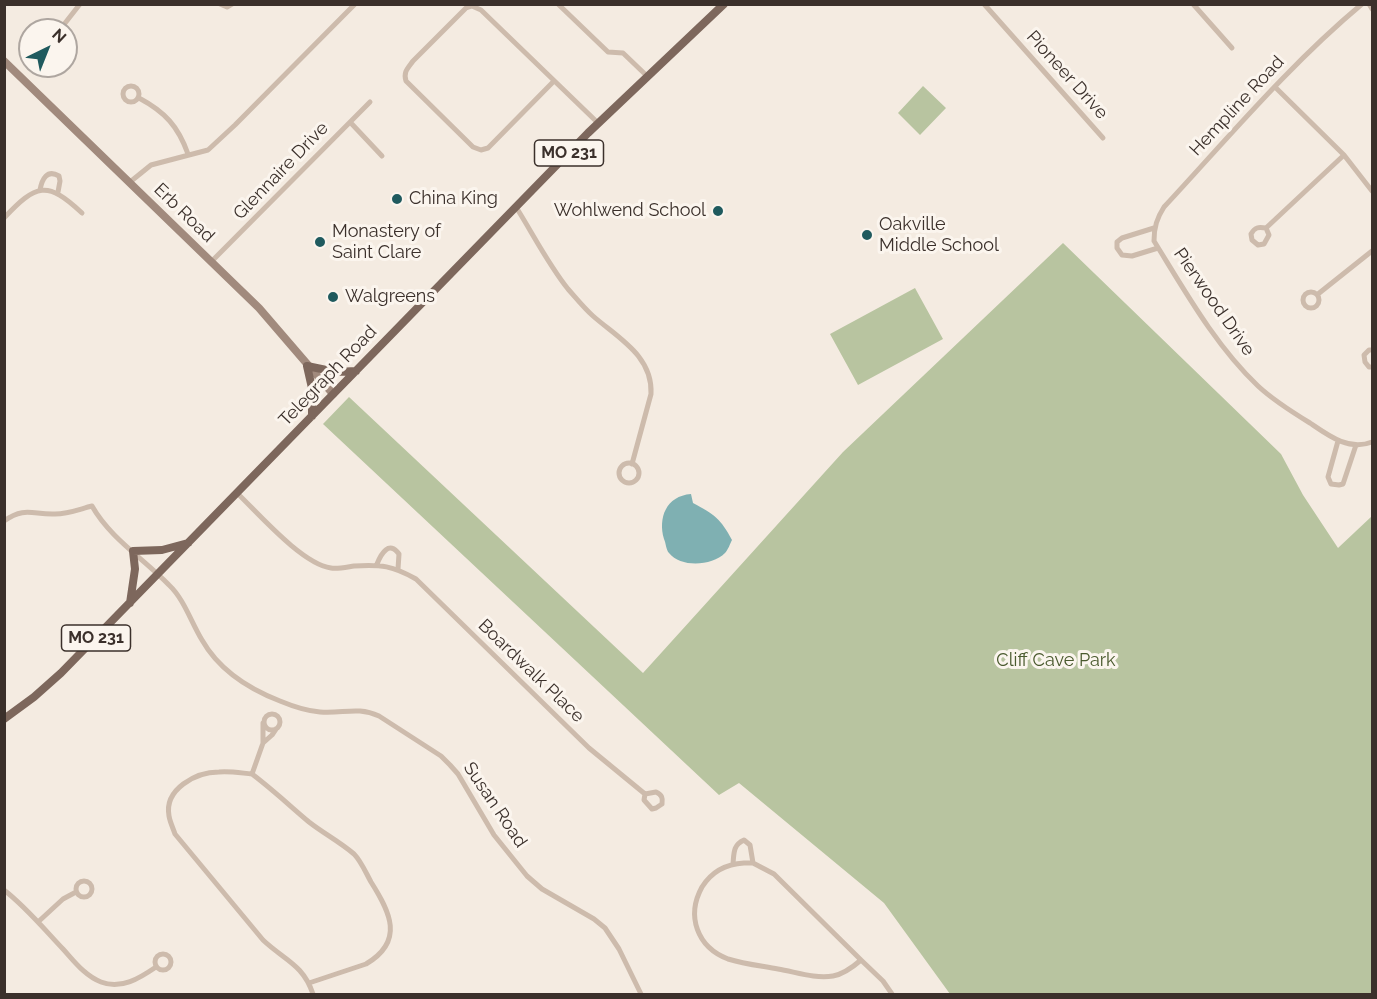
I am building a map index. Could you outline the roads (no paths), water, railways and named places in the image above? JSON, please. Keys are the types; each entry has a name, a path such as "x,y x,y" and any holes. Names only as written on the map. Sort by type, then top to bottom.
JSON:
{"main road":[{"name":"Telegraph Road","path":"4,718 54,680 598,123 724,4"},
{"path":"312,416 312,388 307,366 324,371 356,370"},
{"path":"130,603 135,569 133,551 162,550 189,543"}],"street":[{"path":"70,18 80,4"},
{"path":"220,4 226,8 232,4"},
{"path":"130,182 151,165 208,150 355,4"},
{"path":"558,4 608,52 623,53 647,76"},
{"name":"Pioneer Drive","path":"984,4 1103,138"},
{"path":"1193,4 1232,48"},
{"name":"Hempline Road","path":"1154,241 1154,228 1164,207 1275,87 1335,27 1362,4"},
{"path":"1370,4 1372,9"},
{"path":"554,81 488,148 481,150 473,147 406,81 404,76 406,70 421,54 466,8 472,6 481,10 598,123"},
{"name":"Erb Road","path":"4,61 259,308 333,394"},
{"path":"1275,87 1344,155 1372,191"},
{"path":"139,98 160,110 176,128 188,154"},
{"name":"Glennaire Drive","path":"212,261 370,102"},
{"path":"350,122 382,156"},
{"path":"1266,228 1344,155"},
{"path":"40,190 44,177 49,173 54,173 59,176 58,192"},
{"path":"4,218 19,202 40,190 58,192 82,213"},
{"path":"516,207 567,288 592,316 639,356 648,369 652,382 651,394 632,464"},
{"path":"1154,228 1122,238 1117,242 1117,248 1122,255 1132,256 1158,248"},
{"name":"Pierwood Drive","path":"1154,241 1204,321 1259,387 1338,441 1356,445 1372,442"},
{"path":"1318,294 1372,251"},
{"path":"1372,350 1364,355 1365,362 1372,367"},
{"path":"1338,441 1328,477 1331,484 1335,485 1343,484 1356,445"},
{"name":"Boardwalk Place","path":"237,493 298,551 315,562 331,568 377,564 398,569 416,579 589,748 645,794"},
{"name":"Susan Road","path":"4,521 17,513 26,511 68,513 92,506 105,524 171,586 202,641 225,669 243,683 280,701 319,712 369,711 441,756 458,774 494,835 527,876 542,889 594,919 605,928 620,949 641,994"},
{"name":"Boardwalk Place","path":"377,564 381,553 390,548 399,554 398,569"},
{"path":"275,714 280,701"},
{"path":"264,743 263,723 267,714 275,714"},
{"path":"252,774 264,743 280,721 275,714"},
{"path":"263,723 268,729 276,729"},
{"path":"309,983 366,964 374,959 386,946 390,936 390,917 387,907 356,856 311,824 269,786 252,774 219,772 196,776 186,782 174,794 170,802 169,815 175,834 263,940 299,968 313,994"},
{"path":"733,864 734,848 738,842 744,840 750,845 753,863"},
{"path":"861,960 852,968 835,976 816,976 732,960 715,952 699,934 694,922 694,913 700,892 705,882 715,872 733,864 753,863 774,874 883,981 892,994"},
{"path":"4,890 83,970 102,982 125,984 156,967"},
{"path":"38,922 63,899 76,892"}],"water":[{"path":"691,494 693,503 716,518 732,540 725,553 705,563 689,563 674,558 667,550 662,531 666,509 675,499"}],"place":[{"name":"China King","path":"397,199"},
{"name":"Wohlwend School","path":"718,211"},
{"name":"Oakville Middle School","path":"867,235"},
{"name":"Monastery of Saint Clare","path":"320,242"},
{"name":"Walgreens","path":"333,297"}],"park label":[{"name":"Cliff Cave Park","path":"1056,661"}]}
